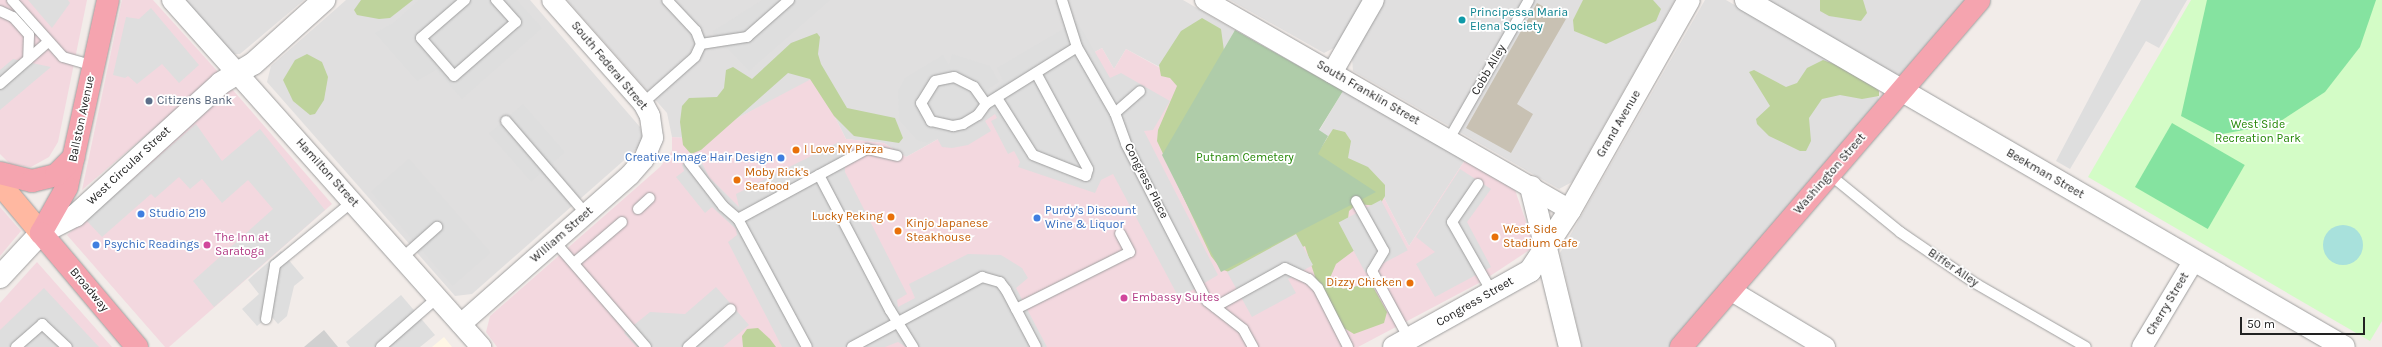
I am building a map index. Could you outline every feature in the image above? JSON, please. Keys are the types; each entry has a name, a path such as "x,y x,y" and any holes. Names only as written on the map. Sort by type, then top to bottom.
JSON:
{"highway":[{"name":"Ballston Avenue","path":"41,233 67,188 108,0"},
{"name":"Washington Street","path":"1681,347 1979,0"},
{"path":"2,187 56,175 74,157"},
{"name":"Broadway","path":"41,233 137,347"}],"main road":[{"path":"2,187 41,233"}],"street":[{"name":"Hamilton Street","path":"172,0 236,74 481,347"},
{"name":"West Circular Street","path":"41,233 75,216 104,191 113,177 324,0"},
{"name":"South Federal Street","path":"552,0 643,104 650,116 653,138"},
{"path":"1332,73 1374,0"},
{"name":"Grand Avenue","path":"1547,248 1689,0"},
{"name":"Beekman Street","path":"1746,0 2344,347"},
{"name":"South Franklin Street","path":"1215,2 1332,73 1570,210"},
{"name":"William Street","path":"461,324 630,175 644,159 653,138"},
{"path":"1532,187 1570,347"},
{"path":"0,277 41,233"},
{"name":"Congress Street","path":"1401,343 1530,271 1547,248"},
{"name":"Cherry Street","path":"2142,347 2194,260"},
{"path":"1730,290 1825,347"}],"lane":[{"path":"12,0 48,42 64,57 94,66"},
{"path":"465,0 421,38 454,76 516,22 496,0"},
{"path":"667,0 696,31 702,44"},
{"path":"702,44 747,37 789,0"},
{"name":"Congress Place","path":"1062,0 1077,47 1115,112 1129,151 1207,301 1243,329 1253,347"},
{"name":"Cobb Alley","path":"1448,140 1529,0"},
{"path":"0,11 13,17 29,35 28,59"},
{"path":"0,84 48,42"},
{"path":"643,104 695,57 702,44"},
{"path":"986,104 974,88 954,77 934,81 921,103 931,121 953,126 971,120 986,104 1077,47"},
{"path":"997,98 1029,151 1086,176 1088,169 1036,73"},
{"path":"1115,112 1140,91"},
{"path":"506,121 586,214"},
{"path":"738,219 867,149 897,156"},
{"path":"688,162 723,206 738,219 807,347"},
{"name":"Biffer Alley","path":"1829,174 1900,232 1973,282 2086,347"},
{"path":"819,175 913,347"},
{"path":"1478,184 1452,222 1492,292"},
{"path":"638,209 650,198"},
{"path":"1356,201 1384,251 1372,271 1401,343"},
{"path":"266,319 275,265 352,202"},
{"path":"574,263 622,222"},
{"path":"402,258 437,227"},
{"path":"1016,309 1130,252 1120,233"},
{"path":"555,242 646,347"},
{"path":"1215,307 1285,268 1309,279 1318,288 1348,347"},
{"path":"852,347 982,277 1000,282 1036,347"},
{"path":"381,347 437,298"},
{"path":"688,347 731,309"},
{"path":"16,347 42,324 66,347"}],"shaded area":[{"path":"0,0 87,0 58,142 49,157 31,167 10,164 0,154"},
{"path":"28,0 68,0 70,3 52,28"},
{"path":"122,0 153,0 219,73 82,190"},
{"path":"184,0 304,0 240,54 231,54"},
{"path":"346,0 530,0 640,127 643,138 638,148 472,294 455,296 267,82 271,66"},
{"path":"419,0 517,0 542,28 462,99 436,70 417,81 375,33 393,23"},
{"path":"567,0 1183,0 1235,30 1201,89 1126,49 1114,69 1102,48 906,157 884,143 846,139 815,78 698,139 672,137 667,113"},
{"path":"762,0 830,0 749,71 712,32"},
{"path":"1230,0 1363,0 1336,47 1324,53"},
{"path":"1385,0 1675,0 1572,182 1559,189 1353,71 1352,57"},
{"path":"1705,0 1726,0 1873,86 1879,100 1669,347 1582,347 1560,253"},
{"path":"1764,0 1967,0 1902,74 1893,75"},
{"path":"2141,0 2187,0 2159,48 2146,41 2070,169 2056,161"},
{"path":"1537,3 1566,19 1517,104 1533,114 1511,153 1466,128"},
{"path":"151,8 199,65 179,83 162,64 137,84 128,76 125,78 113,75 126,17 139,19"},
{"path":"1077,21 1110,78 1121,73 1170,101 1153,130 1144,131 1218,275 1179,298 1113,174 1101,180 1095,193 1018,167 1020,162 1014,151 1008,154 991,121 997,118 995,114 985,121 991,131 968,145 952,148 942,147 937,138 927,143 917,140 899,120 898,91 905,78 943,55 949,65 952,54 990,66 999,82 988,89 990,93 1003,81 997,68"},
{"path":"1102,48 1114,69 1126,49 1380,190 1409,246 1465,160 1515,190 1532,239 1531,249 1481,282 1358,347 497,347 486,332 490,316 660,167 672,151 672,137 698,139 815,77 846,139 884,143 906,157"},
{"path":"13,59 51,67 0,110 0,70"},
{"path":"232,89 332,204 169,347 165,347 67,235"},
{"path":"1343,91 1465,160 1409,246 1380,190 1376,192 1319,131"},
{"path":"523,104 565,152 531,182 489,134"},
{"path":"196,124 222,161 260,129 325,210 214,307 193,281 273,209 248,180 222,203 202,179 190,189 179,177 155,198 151,194 102,237 86,220"},
{"path":"839,142 845,153 845,172 907,294 897,300 898,307 915,298 909,284 968,254 1001,255 1022,268 1028,278 1016,288 1047,347 906,347 898,342 885,347 782,347 728,242 737,235 736,229 712,207 705,213 676,177 684,171 682,165 697,153 709,177 739,207 736,194"},
{"path":"409,159 490,253 453,285 371,192"},
{"path":"1460,169 1491,189 1467,222 1491,267 1435,297 1416,264 1435,252 1416,237"},
{"path":"1381,200 1408,250 1365,273 1339,223"},
{"path":"0,207 21,231 0,256"},
{"path":"1296,234 1313,265 1288,279 1296,293 1252,317 1227,272"},
{"path":"281,251 304,278 294,286 287,316 278,324 270,315 257,326 242,309 259,294 248,280"},
{"path":"37,262 112,347 0,347 0,303"},
{"path":"716,287 749,325 723,347 637,347 624,333 650,312 685,314"},
{"path":"44,288 99,347 0,347 0,330"},
{"path":"401,295 435,335 420,347 350,347 346,342"},
{"path":"324,330 338,347 304,347"},
{"path":"444,337 452,347 432,347"}],"green space":[{"path":"361,0 413,0 390,18 379,19 357,15 354,10"},
{"path":"1583,0 1653,0 1661,9 1656,21 1606,44 1574,31 1573,20"},
{"path":"1820,0 1863,0 1867,13 1861,21 1829,16 1820,11"},
{"name":"West Side Recreation Park","path":"2191,0 2382,0 2382,321 2370,341 2088,177"},
{"path":"2207,0 2376,0 2360,47 2325,92 2276,124 2217,135 2181,116"},
{"name":"Putnam Cemetery","path":"1202,18 1221,29 1225,58 1317,154 1333,129 1345,132 1351,141 1348,158 1368,167 1385,185 1385,196 1379,206 1357,204 1349,211 1346,234 1356,249 1336,264 1330,278 1343,289 1371,283 1387,312 1384,323 1354,334 1344,328 1323,301 1305,246 1234,274 1221,269 1211,256 1157,141 1158,130 1177,86 1170,78 1161,76 1159,65 1181,31"},
{"name":"Putnam Cemetery","path":"1235,30 1343,91 1319,130 1328,136 1318,154 1376,192 1221,272 1162,155"},
{"path":"817,33 820,37 818,54 821,64 847,108 895,118 903,138 899,143 854,136 834,116 810,79 788,73 701,150 691,154 683,145 680,122 682,106 689,98 717,97 724,88 726,70 733,67 752,79 791,43"},
{"path":"307,54 322,62 328,77 324,100 315,114 310,115 293,101 283,80 295,60"},
{"path":"1823,60 1861,74 1879,91 1879,96 1862,99 1840,95 1822,99 1809,118 1811,141 1806,151 1800,151 1769,136 1757,124 1756,119 1770,106 1749,72 1754,70 1786,87 1797,83 1807,68"},
{"path":"2172,123 2245,165 2208,229 2135,187"},
{"path":"758,328 776,347 743,347 742,336 747,329"}],"water":[{"path":"2347,225 2354,228 2360,234 2363,245 2362,253 2354,262 2347,265 2339,265 2332,262 2324,253 2323,241 2326,234 2335,226"}],"place":[{"name":"Principessa Maria Elena Society","path":"1462,20"},
{"name":"Citizens Bank","path":"149,101"},
{"name":"I Love NY Pizza","path":"796,150"},
{"name":"Creative Image Hair Design","path":"781,158"},
{"name":"Moby Rick's Seafood","path":"737,180"},
{"name":"Studio 219","path":"141,214"},
{"name":"Lucky Peking","path":"891,217"},
{"name":"Purdy's Discount Wine & Liquor","path":"1037,218"},
{"name":"Kinjo Japanese Steakhouse","path":"898,231"},
{"name":"West Side Stadium Cafe","path":"1495,237"},
{"name":"Psychic Readings","path":"96,245"},
{"name":"The Inn at Saratoga","path":"207,245"},
{"name":"Dizzy Chicken","path":"1410,283"},
{"name":"Embassy Suites","path":"1124,298"}]}
